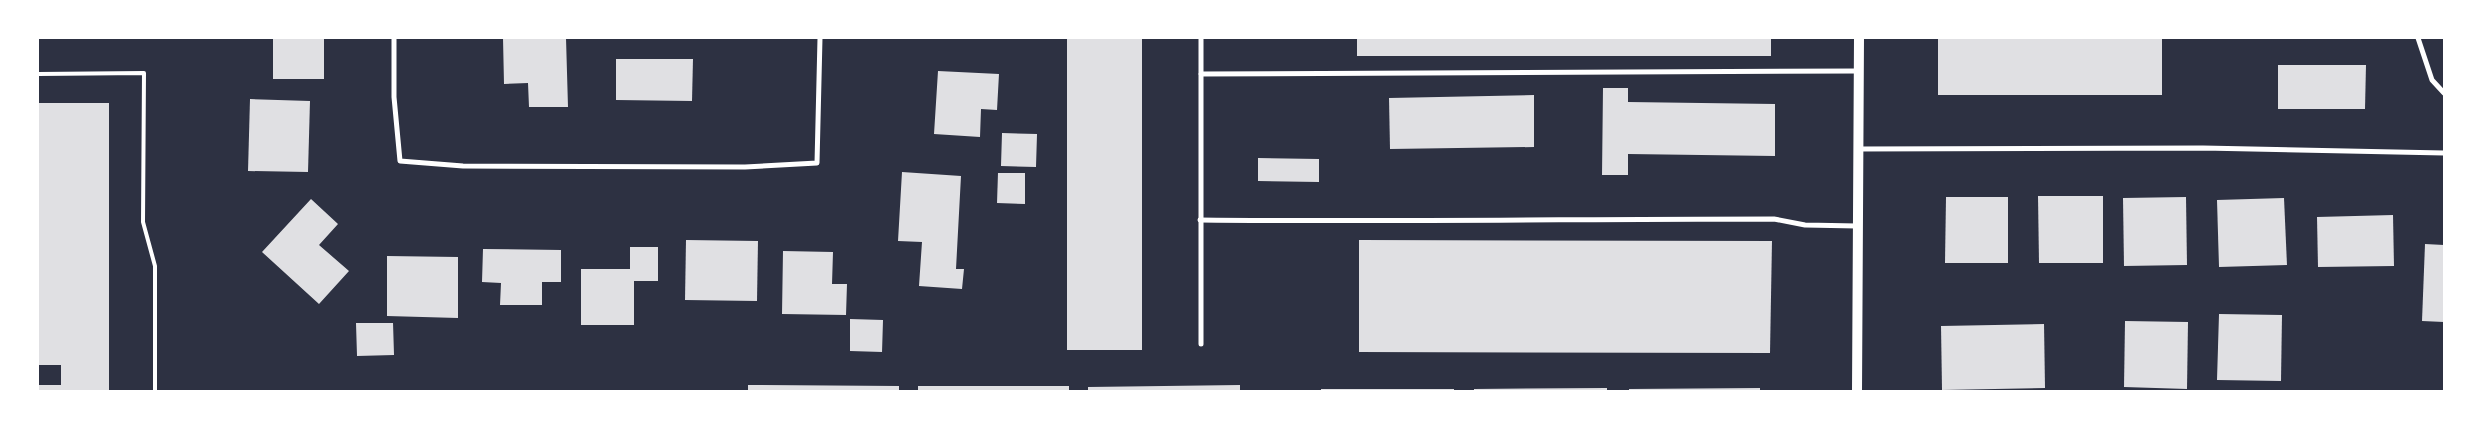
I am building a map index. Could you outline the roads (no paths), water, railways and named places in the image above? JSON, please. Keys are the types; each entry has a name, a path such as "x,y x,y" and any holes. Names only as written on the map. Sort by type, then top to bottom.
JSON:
{"main road":[{"path":"1857,392 1859,38"}],"street":[{"path":"394,38 394,97 400,160 463,166 745,167 817,163 820,38"},
{"path":"1200,38 1201,344"},
{"path":"2418,38 2432,80 2444,92"},
{"path":"1201,74 1859,71"},
{"path":"1858,149 2203,148 2444,153"},
{"path":"1200,220 1370,222 1541,218 1774,219 1805,225 1857,226"}],"lane":[{"path":"38,74 144,73 144,222 155,266 155,392"}]}
